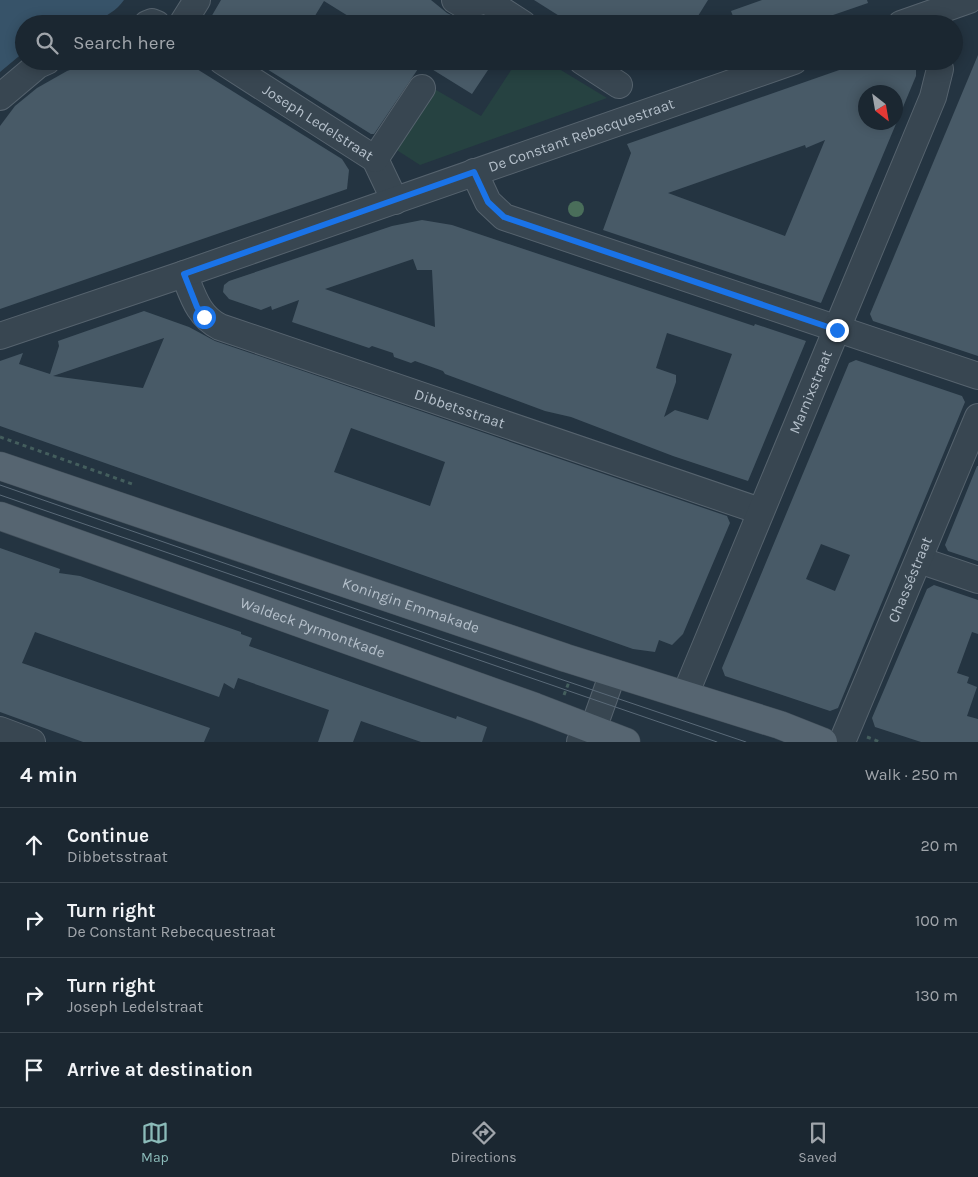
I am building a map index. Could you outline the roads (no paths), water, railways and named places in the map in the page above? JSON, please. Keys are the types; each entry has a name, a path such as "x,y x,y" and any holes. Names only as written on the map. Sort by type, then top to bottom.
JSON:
{"main road":[{"name":"Koningin Emmakade","path":"0,466 576,661 685,695 784,733 823,742"},
{"name":"Waldeck Pyrmontkade","path":"0,516 557,716 590,738 626,742"}],"street":[{"path":"188,15 197,0"},
{"path":"455,0 465,6 486,0 509,15"},
{"path":"937,15 963,1"},
{"path":"0,97 32,70"},
{"name":"Joseph Ledelstraat","path":"236,70 375,159 395,201"},
{"path":"596,70 619,84"},
{"name":"De Constant Rebecquestraat","path":"0,336 395,201 768,70"},
{"name":"Marnixstraat","path":"685,695 933,97 940,70"},
{"path":"375,159 422,88"},
{"path":"474,172 488,202 504,217 978,376"},
{"name":"Dibbetsstraat","path":"184,274 204,317 220,327 760,512"},
{"name":"Chasséstraat","path":"842,742 978,417"},
{"path":"919,560 978,580"},
{"path":"590,738 613,673"},
{"path":"0,730 32,742"}],"water":[{"path":"0,0 124,0 107,15 15,15 15,60 0,72"}],"tram line":[{"path":"0,485 445,640 746,742"},
{"path":"0,495 717,742"}]}
